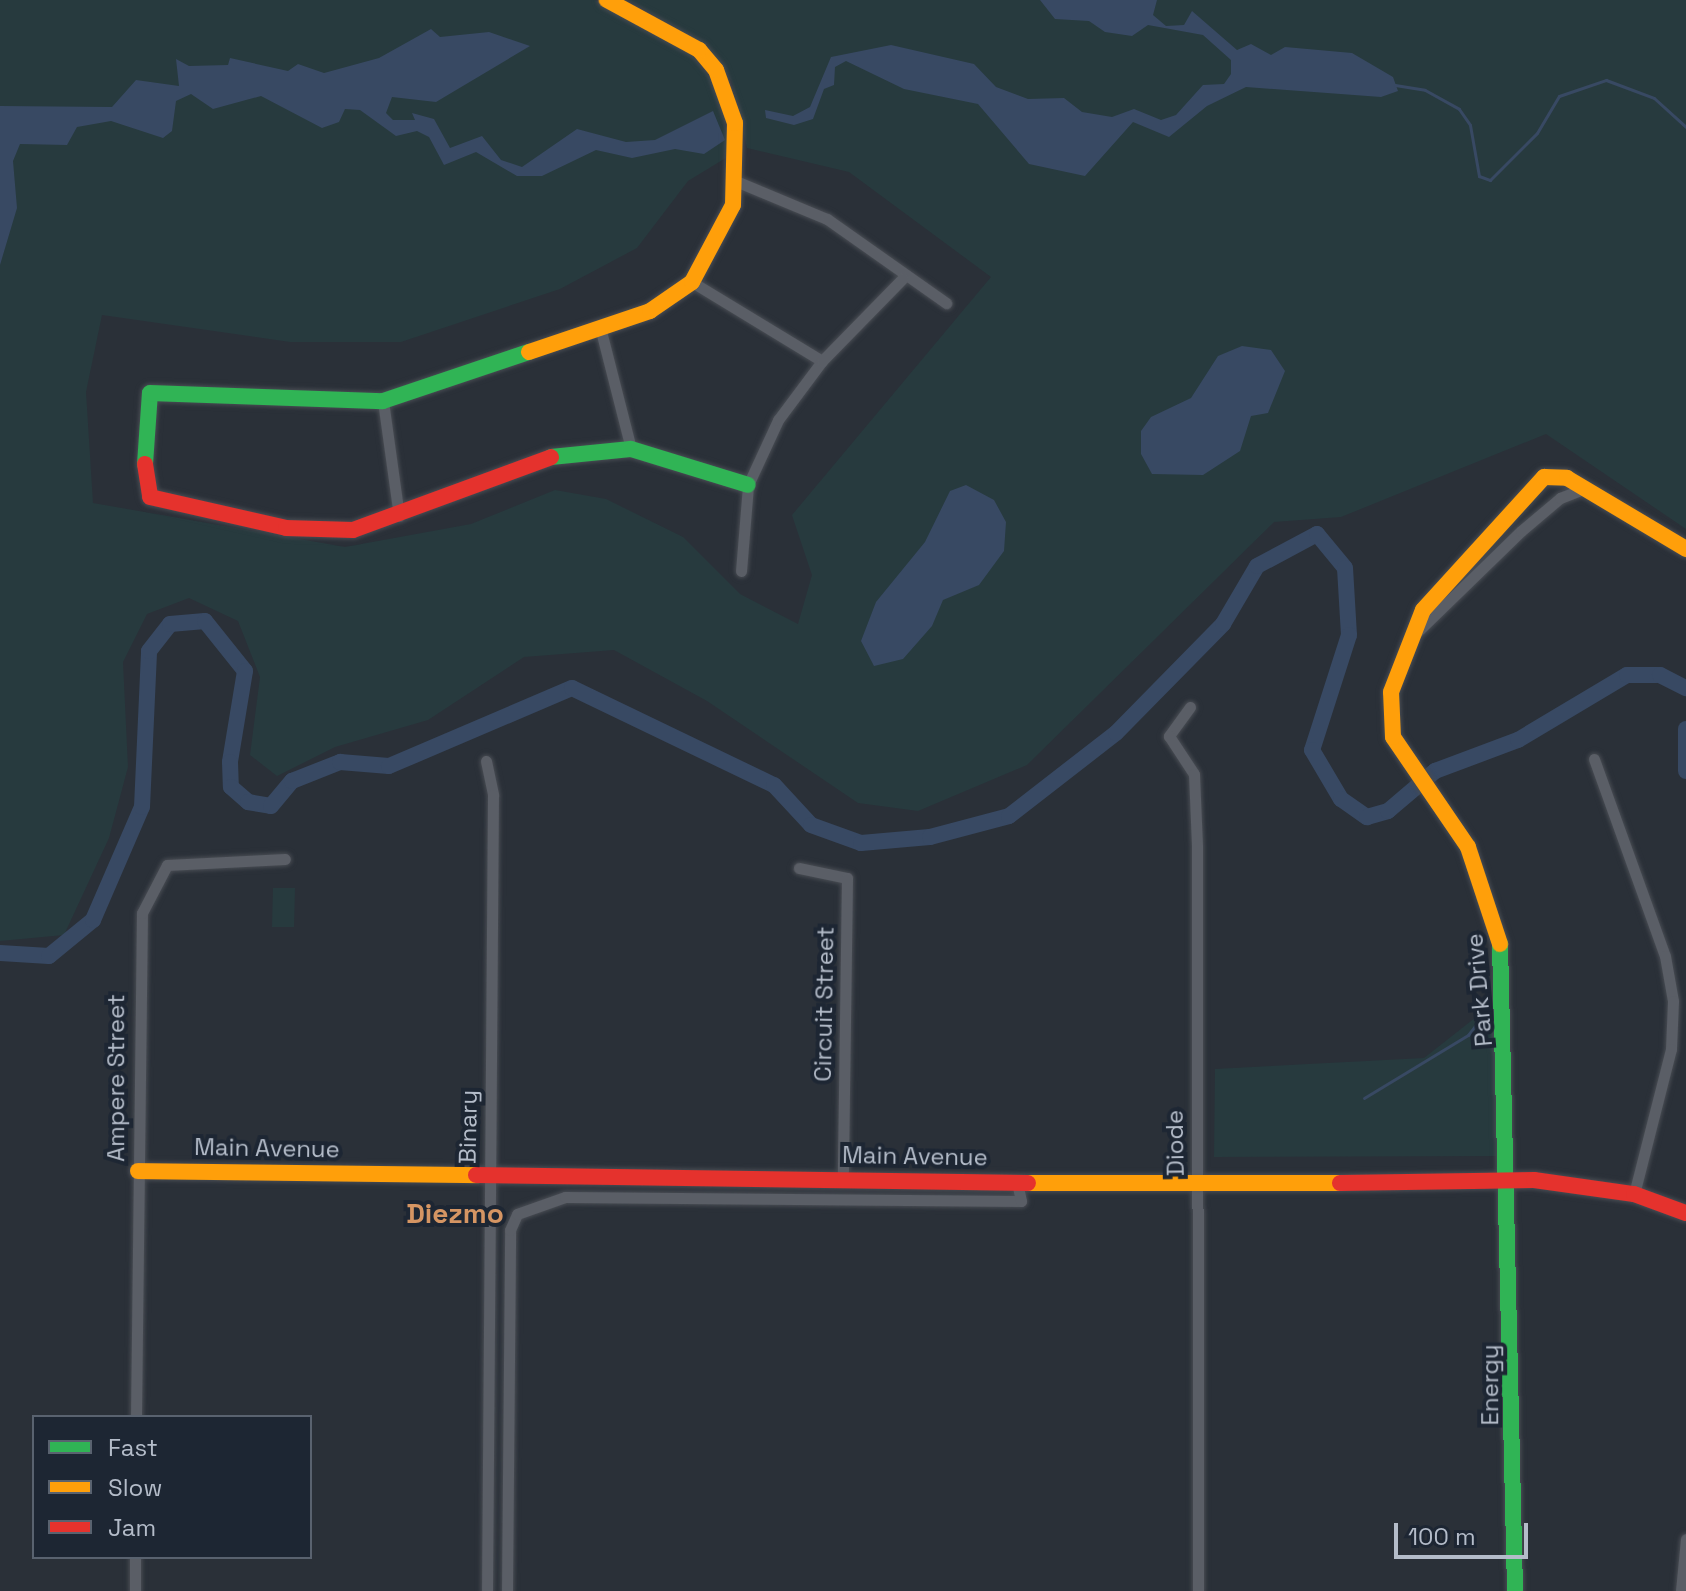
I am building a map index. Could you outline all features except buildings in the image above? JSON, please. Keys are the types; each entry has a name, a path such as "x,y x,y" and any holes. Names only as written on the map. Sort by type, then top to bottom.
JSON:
{"street":[{"path":"607,0 677,34 716,70 735,123 738,182 723,232 692,282 650,311 383,401 150,393 144,482 150,497 286,528 353,530 399,516 556,455 631,449 748,485"},
{"path":"738,182 827,219 903,278 946,303"},
{"path":"741,571 748,485 778,420 822,361 903,278"},
{"path":"692,282 822,361"},
{"path":"600,327 631,449"},
{"path":"383,401 399,516"},
{"path":"1544,477 1586,488 1686,549"},
{"path":"1544,477 1560,498"},
{"name":"Park Drive","path":"1511,1180 1509,1028 1498,927 1468,847 1393,737 1390,703 1412,636 1440,587 1510,508 1544,477"},
{"name":"Park Drive","path":"1412,636 1521,531 1560,498 1586,488"},
{"path":"1510,508 1521,531"},
{"name":"Diode","path":"1190,707 1169,736 1194,774 1198,1591"},
{"path":"1594,759 1665,956 1673,1001 1671,1049 1634,1194"},
{"name":"Binary","path":"486,761 493,795 487,1591"},
{"name":"Ampere Street","path":"136,1415 139,932 150,893 167,865 285,859"},
{"name":"Circuit Street","path":"799,868 847,878 843,1180"},
{"name":"Main Avenue","path":"138,1171 1198,1185 1511,1180 1634,1194 1686,1213"},
{"name":"Energy","path":"1511,1180 1515,1591"},
{"path":"507,1591 510,1230 523,1209 565,1197 1021,1201 1017,1182"},
{"path":"1681,1591 1686,1539"},
{"path":"135,1559 135,1591"}],"green space":[{"path":"0,0 595,0 685,46 722,94 729,156 688,181 637,248 560,289 401,342 290,342 102,315 86,392 93,503 345,547 471,524 555,490 606,499 683,537 740,594 798,624 812,575 792,515 991,277 849,172 747,148 732,82 708,46 628,0 1686,0 1686,529 1546,434 1341,517 1274,522 1027,765 918,811 858,803 707,701 614,650 524,657 428,720 335,747 277,776 250,755 260,677 238,621 189,598 147,614 123,662 128,767 109,838 64,935 0,941"},
{"path":"273,888 295,888 294,927 272,927"},
{"path":"1499,999 1506,1156 1214,1157 1215,1069 1424,1058"}],"water":[{"path":"1040,0 1157,0 1153,15 1166,26 1184,25 1192,11 1237,50 1251,44 1271,55 1285,47 1352,53 1393,77 1398,91 1381,97 1246,87 1207,106 1169,137 1133,122 1085,176 1029,164 978,104 904,89 846,61 835,67 834,85 824,89 813,119 794,125 766,118 765,110 793,116 810,107 831,57 891,45 974,64 996,87 1028,99 1064,98 1082,112 1112,117 1134,109 1161,120 1176,115 1203,85 1224,84 1231,74 1231,60 1203,35 1148,25 1132,36 1105,32 1089,21 1055,19"},
{"path":"431,29 440,37 489,32 530,46 436,102 392,97 386,113 393,120 415,120 412,113 434,119 450,148 482,136 501,160 522,167 577,129 626,142 655,140 713,111 725,140 704,154 675,149 632,158 596,150 542,176 517,176 476,152 444,165 429,137 417,131 396,136 360,110 345,109 339,122 322,128 261,96 213,109 191,94 176,101 172,131 163,138 111,121 77,127 67,145 20,144 13,161 17,208 0,265 0,106 112,107 136,80 179,86 176,59 189,66 228,65 230,58 288,71 298,64 324,73 379,58"},
{"path":"1242,346 1271,350 1285,371 1268,413 1251,416 1240,451 1203,475 1152,474 1141,454 1141,431 1151,417 1191,398 1218,356"},
{"path":"966,485 994,500 1006,522 1004,551 979,585 943,600 932,626 903,659 874,666 861,641 876,602 925,542 950,491"}],"waterway":[{"path":"1395,85 1425,90 1459,109 1470,125 1479,176 1490,180 1537,133 1559,96 1606,80 1654,98 1686,127"},
{"path":"0,953 49,956 93,920 142,807 149,651 170,624 205,621 245,671 230,762 231,787 248,802 271,806 292,781 340,762 389,766 572,688 774,785 811,825 861,843 930,837 1009,816 1116,733 1223,624 1257,566 1317,534 1345,568 1349,635 1312,750 1341,799 1367,817 1388,811 1435,771 1518,740 1627,675 1660,675 1686,688"},
{"path":"1686,729 1686,771"},
{"path":"1364,1098 1468,1035 1488,1009"}],"traffic: fast":[{"path":"145,464 150,393 383,401 529,352"},
{"path":"551,457 631,449 748,485"},
{"path":"1500,944 1515,1591"}],"traffic: slow":[{"path":"529,352 650,311 692,282 733,205 735,123 716,70 699,50 607,0"},
{"path":"1500,944 1468,847 1393,737 1391,692 1423,610 1544,477 1567,478 1686,549"},
{"path":"138,1171 476,1175"},
{"path":"1028,1183 1340,1183"}],"traffic: jam":[{"path":"145,464 150,497 286,528 353,530 551,457"},
{"path":"476,1175 1028,1183"},
{"path":"1340,1183 1534,1180 1634,1194 1686,1213"}],"district":[{"name":"Diezmo","path":"455,1213"}]}
